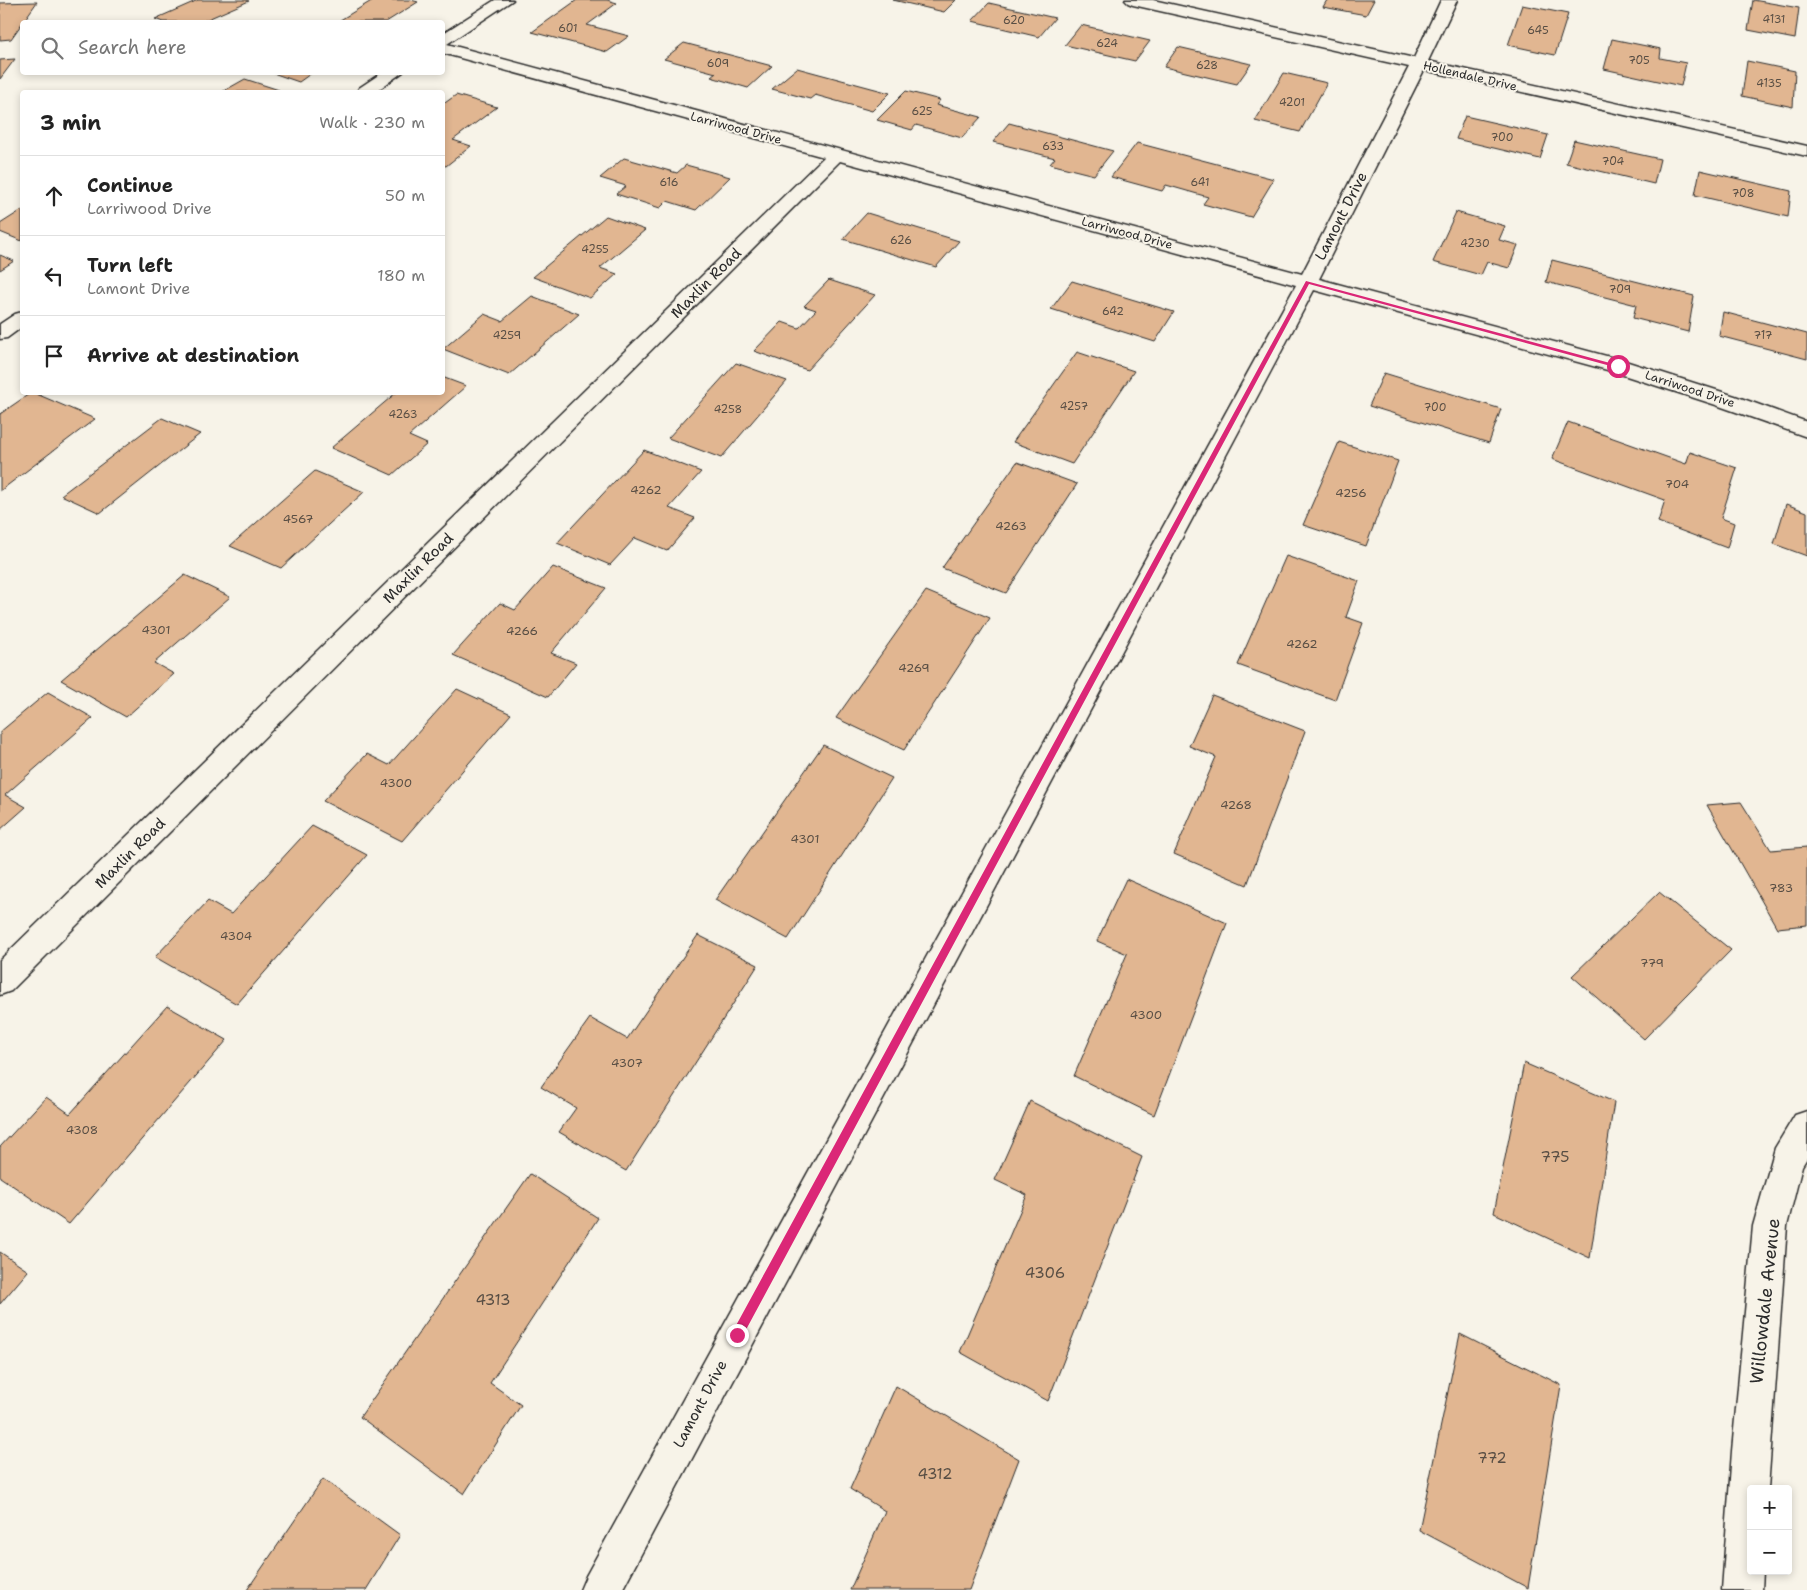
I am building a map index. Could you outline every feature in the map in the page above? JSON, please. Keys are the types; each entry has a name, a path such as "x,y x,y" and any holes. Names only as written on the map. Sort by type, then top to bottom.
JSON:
{"street":[{"path":"445,39 505,0"},
{"name":"Hollendale Drive","path":"1133,0 1807,151"},
{"name":"Lamont Drive","path":"600,1590 1308,282 1419,64 1449,0"},
{"name":"Larriwood Drive","path":"445,49 1618,366 1727,401 1807,430"},
{"path":"368,90 390,75"},
{"name":"Maxlin Road","path":"0,981 836,155"},
{"path":"0,333 20,319"},
{"name":"Willowdale Avenue","path":"1742,1590 1751,1451 1770,1226 1787,1160 1807,1127"}],"building":[{"path":"198,0 249,1 206,20 155,19"},
{"path":"373,0 411,0 418,2 389,20 340,20"},
{"path":"577,0 607,0 617,3 587,25 629,36 607,52 532,32"},
{"path":"893,0 956,0 944,12"},
{"path":"1327,0 1374,0 1366,15 1323,7"},
{"path":"1753,0 1799,8 1795,39 1748,30"},
{"path":"37,2 24,20 20,20 20,26 11,39 0,40 0,3"},
{"path":"989,3 1055,18 1039,37 972,21"},
{"path":"1522,5 1568,14 1555,55 1508,45"},
{"path":"1081,25 1150,41 1135,61 1065,45"},
{"path":"1612,39 1661,49 1660,58 1686,63 1681,86 1604,69"},
{"path":"684,43 772,66 748,88 711,77 716,73 664,59"},
{"path":"1178,47 1251,64 1237,84 1164,67"},
{"path":"15,59 0,79 0,60"},
{"path":"1747,61 1795,71 1793,107 1742,96"},
{"path":"797,68 890,93 872,111 815,95 810,99 772,89"},
{"path":"1284,73 1327,83 1300,132 1255,121"},
{"path":"279,75 309,75 299,82"},
{"path":"245,79 279,90 226,90"},
{"path":"906,91 940,100 936,105 981,117 962,138 916,125 912,130 877,120"},
{"path":"456,95 497,107 453,140 471,146 446,166 445,166 445,103"},
{"path":"1465,116 1548,135 1540,159 1456,139"},
{"path":"1009,123 1113,151 1094,175 1050,164 1055,158 993,142"},
{"path":"1574,140 1660,159 1654,184 1566,163"},
{"path":"1137,143 1274,179 1251,217 1203,204 1208,197 1166,185 1162,191 1111,177"},
{"path":"624,158 677,173 686,165 730,177 696,210 667,201 660,208 616,194 626,186 600,178"},
{"path":"1700,170 1791,191 1788,217 1695,195"},
{"path":"20,211 20,240 0,232 0,224"},
{"path":"1456,212 1505,226 1499,240 1518,245 1509,268 1487,262 1481,275 1433,262"},
{"path":"867,213 959,241 936,267 843,239"},
{"path":"606,216 645,230 600,268 617,274 590,298 533,277"},
{"path":"0,255 14,261 0,270"},
{"path":"1552,260 1694,296 1688,332 1633,318 1636,305 1546,282"},
{"path":"829,280 875,295 807,370 754,351 782,322 799,328 816,310 804,306"},
{"path":"1072,281 1174,312 1155,342 1051,309"},
{"path":"532,296 579,314 509,375 445,350 445,347 484,314 502,321"},
{"path":"1723,312 1807,334 1807,359 1719,336"},
{"path":"1077,352 1134,371 1072,464 1013,442"},
{"path":"736,363 787,381 721,458 668,438"},
{"path":"1384,373 1501,409 1489,443 1369,406"},
{"path":"445,378 466,386 409,436 427,444 392,475 331,448 393,395 445,395"},
{"path":"28,395 39,395 95,419 0,491 0,414"},
{"path":"162,418 200,434 100,513 61,495"},
{"path":"1568,422 1686,464 1690,452 1737,468 1721,518 1734,523 1727,548 1658,522 1665,500 1552,459"},
{"path":"1339,442 1398,461 1366,546 1303,525"},
{"path":"644,450 701,472 669,508 695,518 667,551 635,538 610,565 557,543"},
{"path":"1017,462 1077,484 1006,593 942,568"},
{"path":"315,471 364,492 281,568 230,546"},
{"path":"1786,504 1807,512 1807,556 1774,544"},
{"path":"1286,556 1359,581 1346,617 1363,623 1335,700 1238,665"},
{"path":"553,567 606,588 551,653 576,663 548,697 453,655 500,603 515,610"},
{"path":"185,575 230,597 154,663 174,674 126,717 61,680"},
{"path":"926,591 990,618 904,750 836,718"},
{"path":"457,689 511,714 402,841 323,801 367,754 389,765"},
{"path":"48,692 93,718 5,795 26,807 0,830 0,732"},
{"path":"1212,695 1305,731 1247,885 1174,854 1216,757 1189,746"},
{"path":"823,745 892,778 788,939 715,900"},
{"path":"1741,802 1771,850 1807,847 1807,925 1777,928 1707,805"},
{"path":"312,826 367,855 237,1004 155,957 208,901 231,914"},
{"path":"1126,879 1227,923 1154,1115 1074,1076 1127,954 1097,941"},
{"path":"1659,892 1731,950 1644,1039 1572,976"},
{"path":"698,935 758,965 626,1171 559,1132 576,1108 541,1087 590,1018 627,1039"},
{"path":"167,1006 227,1040 69,1224 0,1177 0,1147 46,1097 70,1114"},
{"path":"1524,1063 1614,1102 1590,1258 1494,1213"},
{"path":"1030,1101 1142,1157 1048,1401 960,1352 1027,1195 995,1180"},
{"path":"530,1174 598,1218 490,1383 521,1405 464,1494 360,1417"},
{"path":"0,1252 28,1271 0,1304"},
{"path":"1460,1334 1561,1385 1528,1588 1419,1530"},
{"path":"896,1386 1019,1459 969,1590 850,1590 885,1511 850,1489"},
{"path":"323,1479 400,1535 366,1590 247,1590"}],"route":[{"path":"737,1335 1308,282 1618,366"}]}
